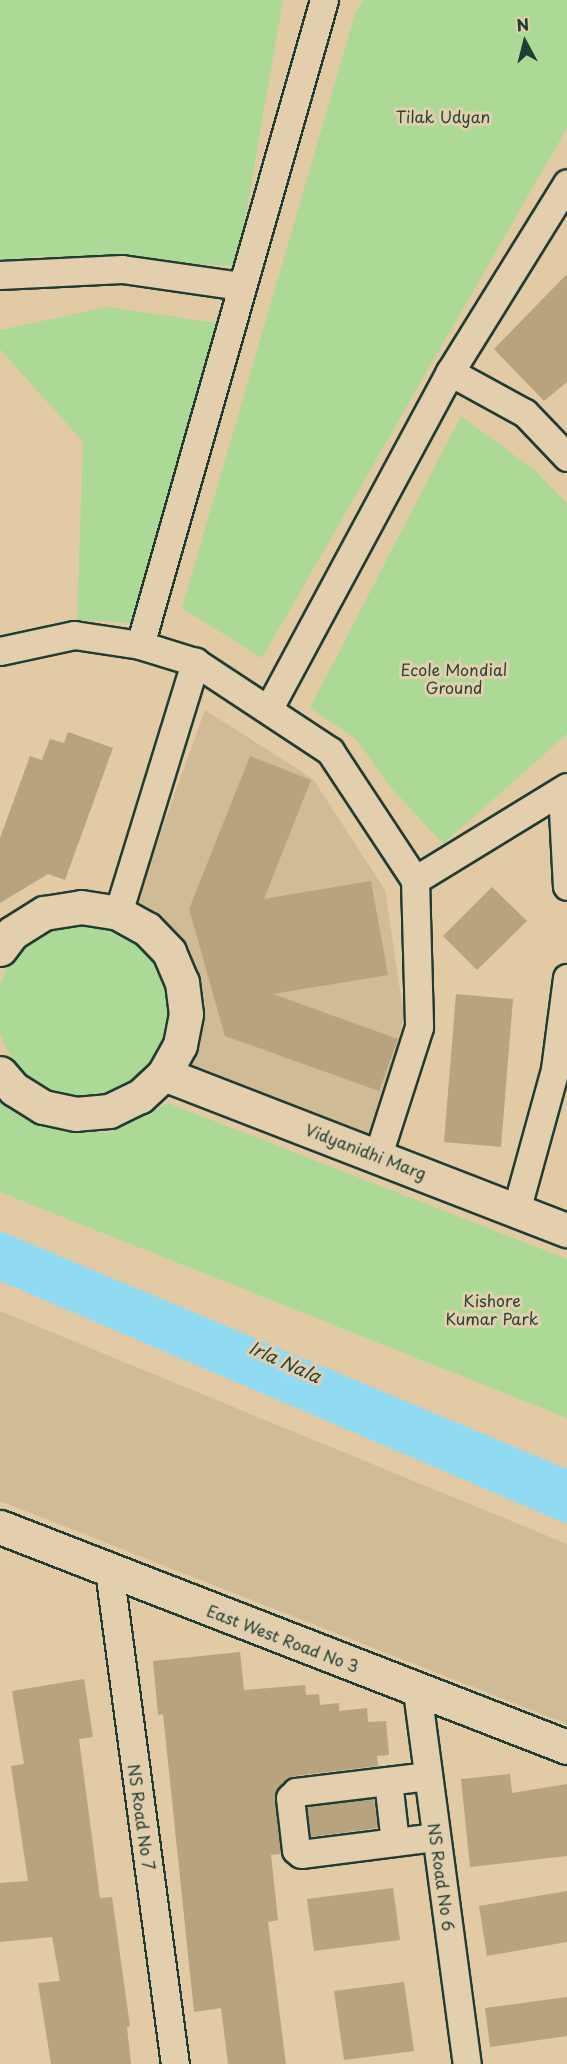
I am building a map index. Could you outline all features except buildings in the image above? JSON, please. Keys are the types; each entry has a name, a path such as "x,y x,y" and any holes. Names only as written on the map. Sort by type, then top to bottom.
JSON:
{"street":[{"path":"140,645 240,286 324,0"},
{"path":"269,708 450,372 567,183"},
{"path":"0,275 122,268 240,286"},
{"path":"450,372 525,413 567,457"},
{"path":"0,651 74,635 140,645 195,662 269,708 330,751 415,880 419,1027 378,1155"},
{"path":"118,913 195,662"},
{"path":"415,880 565,790 567,886"},
{"path":"0,949 12,933 44,914 81,907 118,913 147,929 169,952 182,982 186,1014 182,1035 165,1074 140,1096 109,1111 76,1114 43,1107 14,1089 0,1073"},
{"path":"516,1211 555,1069 567,978"},
{"name":"Vidyanidhi Marg","path":"165,1074 567,1230"},
{"name":"East West Road No 3","path":"0,1527 417,1691 567,1747"},
{"name":"NS Road No 7","path":"109,1570 175,2064"},
{"name":"NS Road No 6","path":"417,1691 467,2064"},
{"path":"428,1776 291,1794 296,1850 302,1854 436,1837"},
{"path":"388,1781 395,1842"}],"shaded area":[{"path":"205,710 313,779 385,890 404,1017 377,1136 187,1078 198,1036 199,992 183,942 134,906"},
{"path":"0,1311 567,1544 567,1724 0,1501"}],"green space":[{"path":"0,0 283,0 237,266 41,256 0,261"},
{"name":"Tilak Udyan","path":"363,0 567,0 567,128 262,658 182,608 355,14"},
{"path":"107,307 218,323 136,623 77,620 83,442 0,349 0,330"},
{"name":"Ecole Mondial Ground","path":"461,416 537,472 567,504 567,734 443,844 390,786 356,739 310,708"},
{"path":"85,921 119,928 134,936 147,947 158,960 166,975 173,1009 166,1043 158,1058 147,1071 134,1082 119,1090 85,1097 51,1090 36,1082 23,1071 12,1058 4,1043 -3,1009 4,975 12,960 23,947 36,936 51,928"},
{"name":"Kishore Kumar Park","path":"0,1102 18,1115 57,1128 108,1133 168,1103 567,1259 567,1418 0,1192"}],"water":[{"name":"Irla Nala","path":"0,1231 567,1469 567,1524 0,1281"}]}
